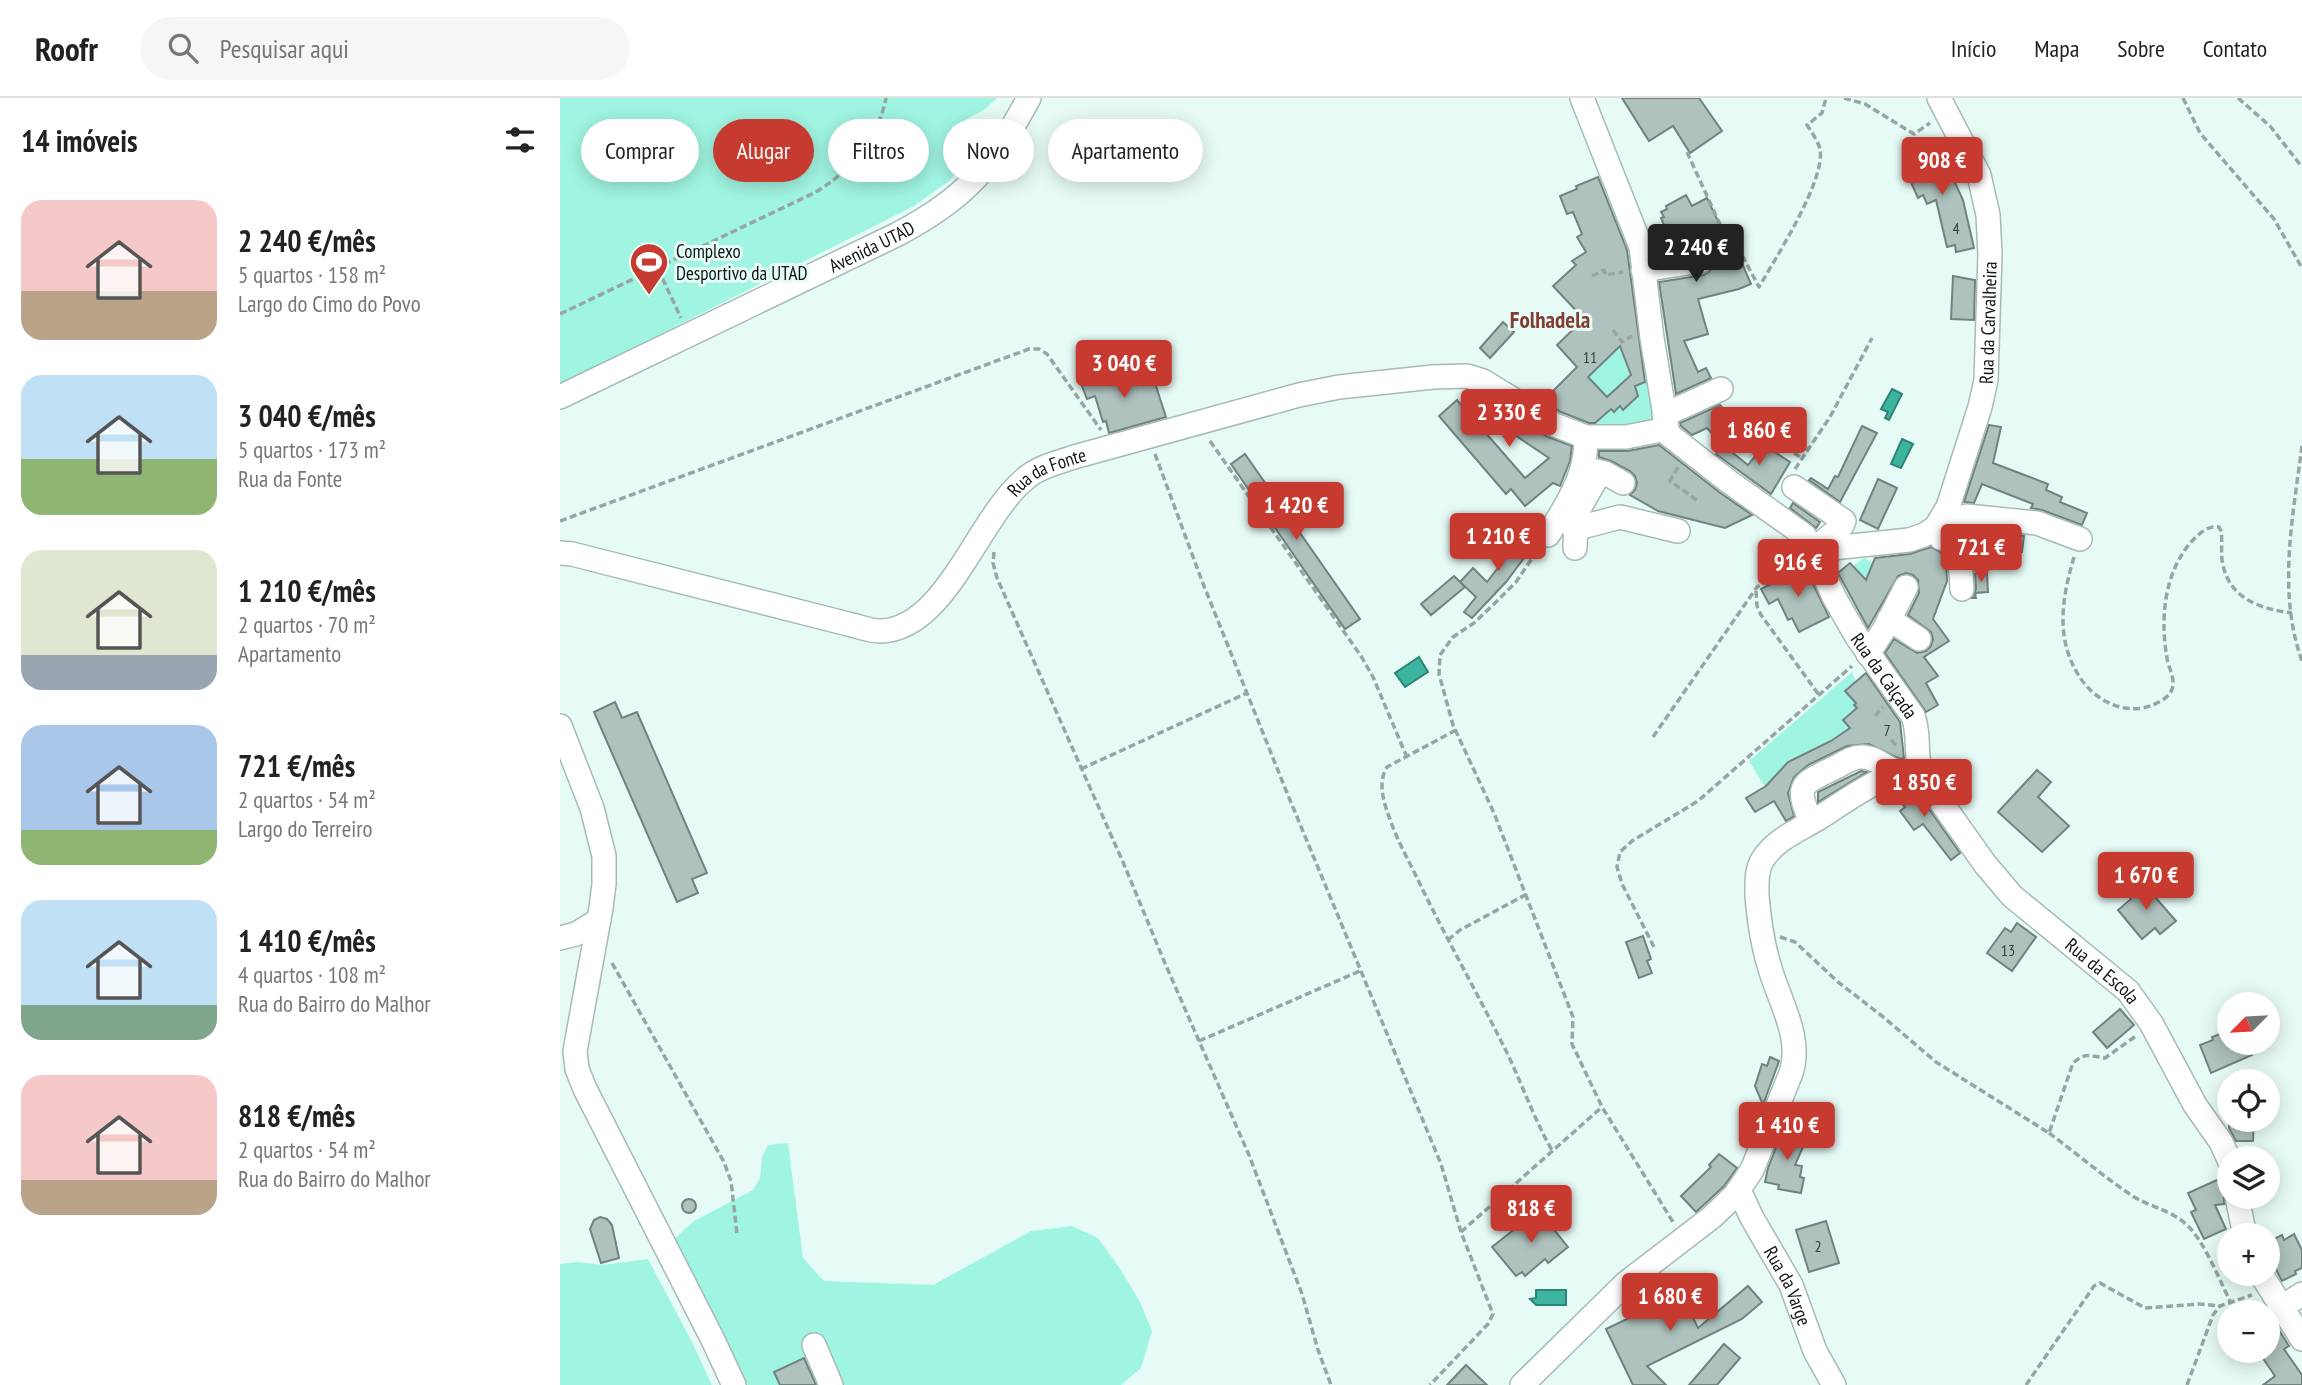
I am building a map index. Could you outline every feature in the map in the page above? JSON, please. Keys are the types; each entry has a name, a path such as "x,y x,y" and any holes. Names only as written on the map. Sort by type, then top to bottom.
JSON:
{"street":[{"name":"Avenida UTAD","path":"560,397 898,234 942,209 960,195 991,161 1029,98"},
{"path":"1582,98 1637,233 1665,422"},
{"name":"Rua da Carvalheira","path":"1916,538 1936,527 1945,514 1980,407 1986,380 1990,254 1988,215 1979,175 1943,105"},
{"path":"1643,270 1693,262"},
{"name":"Rua da Fonte","path":"560,553 883,631 926,613 985,528 1026,478 1044,467 1273,401 1319,390 1458,376 1492,384 1555,425 1586,437"},
{"path":"1678,531 1619,517 1575,538 1576,514 1592,470 1586,437 1626,437 1665,422 1721,388"},
{"name":"Rua da Calçada","path":"1665,422 1671,438 1799,530 1815,553 1833,597 1868,654 1913,716 1917,730 1919,769"},
{"path":"1592,470 1623,483"},
{"path":"1548,535 1592,470"},
{"path":"1792,483 1844,521 1815,553"},
{"path":"1815,553 1916,538 1934,539 1947,534 1955,519 1967,516 2037,523 2080,539"},
{"path":"1947,534 1960,557 1962,589"},
{"path":"1868,654 1906,587"},
{"path":"1889,619 1919,639"},
{"path":"560,726 589,799 601,838 605,875 575,1051 579,1075 734,1385"},
{"path":"1811,822 1802,800 1802,792 1807,782 1816,776 1861,757 1877,761 1896,772"},
{"path":"1522,1385 1626,1283 1712,1217 1739,1190 1752,1170 1795,1057 1793,1037 1763,940 1757,872 1762,861 1778,842 1896,772 1919,769"},
{"name":"Rua da Escola","path":"1919,769 2003,886 2128,991 2151,1023 2195,1105 2223,1146"},
{"path":"560,938 597,928"},
{"name":"Rua da Varge","path":"1739,1190 1791,1285 1817,1357 1834,1385"},
{"path":"2270,1291 2302,1294"},
{"path":"2270,1291 2302,1339"},
{"path":"814,1345 831,1385"}],"path":[{"path":"560,314 832,183 850,166 874,133 886,98"},
{"path":"1686,152 1723,231 1736,244 1759,287 1796,220 1819,166 1819,149 1807,125 1822,113 1826,98"},
{"path":"1844,98 1865,104 1914,134 1943,105"},
{"path":"2183,98 2200,133 2274,219 2302,268"},
{"path":"2238,98 2270,127 2302,167"},
{"path":"1693,262 1723,231"},
{"path":"658,269 689,335"},
{"path":"1592,276 1604,270 1606,275 1643,270"},
{"path":"1792,483 1803,458 1830,417 1872,338"},
{"path":"560,521 1029,349 1039,349 1047,354 1113,446"},
{"path":"1733,412 1803,458"},
{"path":"1207,438 1214,444 1361,656 1373,677 1406,755"},
{"path":"2302,446 2288,557 2293,637 2302,661"},
{"path":"1154,450 1179,522 1247,693 1441,1164 1461,1232 1493,1314 1481,1332 1430,1385"},
{"path":"1687,450 1670,481 1698,501"},
{"path":"2080,539 2065,599 2064,643 2071,664 2082,681 2112,705 2127,710 2140,709 2155,705 2172,691 2174,683 2167,662 2163,627 2167,591 2187,547 2206,529 2214,525 2221,531 2222,565 2227,580 2235,590 2261,607 2292,613"},
{"path":"1548,535 1516,582 1474,623 1453,637 1440,655 1439,674 1443,695 1527,894 1573,1017 1572,1044 1602,1107 1683,1239"},
{"path":"997,542 993,563 997,578 1249,1156 1302,1294 1331,1385"},
{"path":"1653,737 1756,587 1815,553"},
{"path":"1756,587 1759,611 1819,695"},
{"path":"1654,947 1622,884 1617,867 1620,852 1632,841 1698,801 1868,654"},
{"path":"1082,769 1247,693"},
{"path":"1456,730 1387,767 1381,777 1383,794 1397,838 1502,1042 1532,1114 1553,1152"},
{"path":"1448,940 1460,930 1527,894"},
{"path":"597,928 724,1162 731,1181 737,1234"},
{"path":"1763,940 1781,937 1795,942 1838,982 1936,1062 2049,1133 2129,1193 2188,1226 2229,1300"},
{"path":"1199,1041 1360,971"},
{"path":"2049,1133 2073,1063 2080,1056 2090,1054 2105,1058 2110,1056 2151,1023"},
{"path":"1461,1232 1602,1107"},
{"path":"2026,1385 2094,1286 2100,1283 2145,1308 2199,1304 2217,1306"},
{"path":"2234,1300 2270,1291"},
{"path":"2187,1385 2217,1310"}],"shaded area":[{"name":"Complexo Desportivo da UTAD","path":"560,98 997,98 984,110 967,119 943,119 943,182 948,182 914,206 560,385"},
{"path":"1620,346 1635,386 1654,379 1654,415 1649,423 1604,431 1572,421 1602,393 1588,377"},
{"path":"1892,389 1902,394 1889,420 1885,418 1888,412 1881,409"},
{"path":"1902,439 1913,444 1901,468 1891,464"},
{"path":"1864,558 1887,571 1875,591 1853,566"},
{"path":"1419,657 1428,672 1405,687 1395,673"},
{"path":"1852,672 1856,682 1845,691 1857,708 1843,720 1850,728 1765,787 1749,761"},
{"path":"2168,857 2181,873 2174,880 2160,864"},
{"path":"788,1143 803,1258 824,1281 933,1285 1031,1231 1072,1226 1098,1238 1140,1302 1152,1331 1141,1368 1121,1385 744,1385 672,1241 694,1221 753,1190 760,1178 762,1157 768,1145"},
{"path":"648,1259 712,1385 560,1385 560,1264 578,1262 603,1265"},
{"path":"1536,1290 1566,1290 1566,1305 1536,1305 1530,1299 1536,1298"}],"building":[{"path":"1622,98 1699,98 1722,131 1690,153 1673,126 1649,141"},
{"path":"1939,148 1963,200 1974,248 1956,252 1955,245 1947,247 1936,200 1927,204 1923,195 1918,198 1905,169 1918,163 1916,158"},
{"path":"1598,177 1627,250 1645,382 1635,386 1638,396 1623,410 1620,406 1614,412 1611,409 1595,423 1561,412 1543,401 1577,367 1557,345 1584,319 1553,286 1576,265 1572,261 1586,252 1577,237 1582,234 1573,212 1567,214 1560,196 1577,189 1576,186","holes":["1620,346 1631,375 1607,397 1588,377"]},
{"path":"1686,195 1692,206 1707,198 1723,232 1734,245 1751,284 1698,299 1708,334 1684,341 1698,372 1706,368 1711,378 1676,394 1659,282 1704,275 1710,271 1715,260 1712,253 1705,248 1686,249 1679,233 1674,231 1668,234 1661,212 1667,209 1666,206"},
{"path":"1953,276 1975,280 1974,320 1951,319"},
{"path":"1503,322 1514,332 1490,358 1480,348"},
{"path":"1114,367 1122,388 1153,377 1166,417 1109,433 1095,396 1087,399 1080,381"},
{"path":"1478,394 1548,437 1572,446 1570,461 1560,486 1553,483 1525,506 1511,489 1506,494 1439,416 1457,400 1525,478 1549,458 1470,405"},
{"path":"1720,405 1737,425 1720,442 1707,428 1692,435 1681,426 1680,423"},
{"path":"1989,425 2001,427 1993,463 2048,484 2046,490 2062,497 2060,502 2087,513 2082,525 2031,508 2033,504 1982,484 1974,503 1964,502"},
{"path":"1862,426 1877,433 1840,502 1809,480 1811,478 1828,489 1835,476 1838,477"},
{"path":"1659,445 1752,515 1725,528 1658,511 1630,495 1637,483 1630,471 1599,457 1599,451 1628,451"},
{"path":"1723,445 1748,465 1764,445 1790,462 1771,494 1716,454"},
{"path":"1245,454 1360,619 1345,629 1231,464"},
{"path":"1878,479 1897,488 1878,529 1860,520"},
{"path":"1793,503 1820,522 1816,528 1790,508"},
{"path":"1532,523 1537,526 1534,535 1536,542 1506,582 1472,618 1464,612 1476,597 1460,582 1473,568 1487,582"},
{"path":"1968,530 2024,536 2022,552 1971,548 1962,534"},
{"path":"1931,547 1940,552 1946,561 1947,581 1933,619 1949,641 1924,657 1938,676 1926,683 1938,705 1926,712 1885,653 1894,639 1917,653 1926,651 1931,646 1931,632 1908,615 1919,593 1918,580 1906,573 1898,576 1868,628 1838,573 1850,563 1866,580 1875,558 1910,554"},
{"path":"1805,567 1829,617 1799,632 1792,618 1788,620 1778,599 1769,604 1761,589"},
{"path":"1987,573 1988,592 1975,593 1976,598 1972,598 1976,589 1975,574"},
{"path":"1454,576 1465,587 1431,615 1421,604"},
{"path":"1866,673 1900,722 1904,758 1900,759 1869,744 1847,746 1808,765 1794,777 1788,793 1794,816 1786,821 1774,801 1755,812 1746,798 1766,786 1788,762 1831,741 1850,728 1843,720 1857,708 1845,691"},
{"path":"615,702 622,718 637,712 707,873 692,879 698,893 677,902 594,712"},
{"path":"2037,770 2051,782 2038,797 2069,826 2042,852 1998,812"},
{"path":"1861,771 1867,772 1818,802 1818,792"},
{"path":"1912,785 1960,853 1951,860 1923,824 1914,830 1900,811 1905,807 1892,791"},
{"path":"2141,881 2176,921 2160,934 2155,928 2142,939 2118,910 2131,899 2126,893"},
{"path":"2017,923 2036,937 2012,971 1987,953 2005,928 2011,932"},
{"path":"1643,936 1651,959 1647,961 1652,973 1639,978 1626,942"},
{"path":"2120,1009 2134,1025 2107,1048 2093,1032"},
{"path":"2217,1035 2217,1055 2252,1055 2211,1073 2200,1045 2213,1040 2212,1037"},
{"path":"1770,1057 1779,1061 1763,1105 1755,1086 1762,1064 1767,1066"},
{"path":"1785,1125 1807,1138 1795,1165 1802,1166 1800,1177 1804,1178 1801,1193 1778,1189 1779,1185 1765,1182"},
{"path":"2231,1132 2253,1132 2253,1141 2236,1141"},
{"path":"1719,1154 1737,1168 1724,1186 1696,1212 1681,1196 1711,1167 1709,1165"},
{"path":"2217,1180 2215,1205 2223,1223 2217,1223 2217,1233 2204,1239 2191,1212 2196,1210 2188,1193"},
{"path":"686,1199 692,1199 696,1206 692,1213 686,1213 682,1209 682,1203"},
{"path":"1550,1212 1561,1225 1555,1231 1568,1247 1548,1263 1545,1259 1525,1276 1522,1272 1516,1276 1492,1247 1531,1216 1537,1223"},
{"path":"600,1217 607,1219 612,1225 619,1258 601,1263 590,1229 594,1220"},
{"path":"1826,1221 1839,1263 1809,1272 1796,1230"},
{"path":"2294,1234 2302,1250 2302,1268 2282,1281 2280,1236 2282,1235 2284,1240"},
{"path":"1748,1286 1762,1302 1742,1319 1647,1366 1666,1385 1633,1385 1606,1329 1681,1293 1698,1328"},
{"path":"2280,1332 2289,1346 2284,1349 2302,1375 2302,1385 2263,1385 2275,1376 2266,1363 2280,1363"},
{"path":"1724,1344 1740,1358 1717,1385 1689,1385"},
{"path":"804,1358 816,1385 780,1385 774,1372"},
{"path":"1466,1365 1487,1385 1447,1385"}],"place":[{"name":"Complexo Desportivo da UTAD","path":"649,296"}],"district":[{"name":"Folhadela","path":"1550,320"}]}
